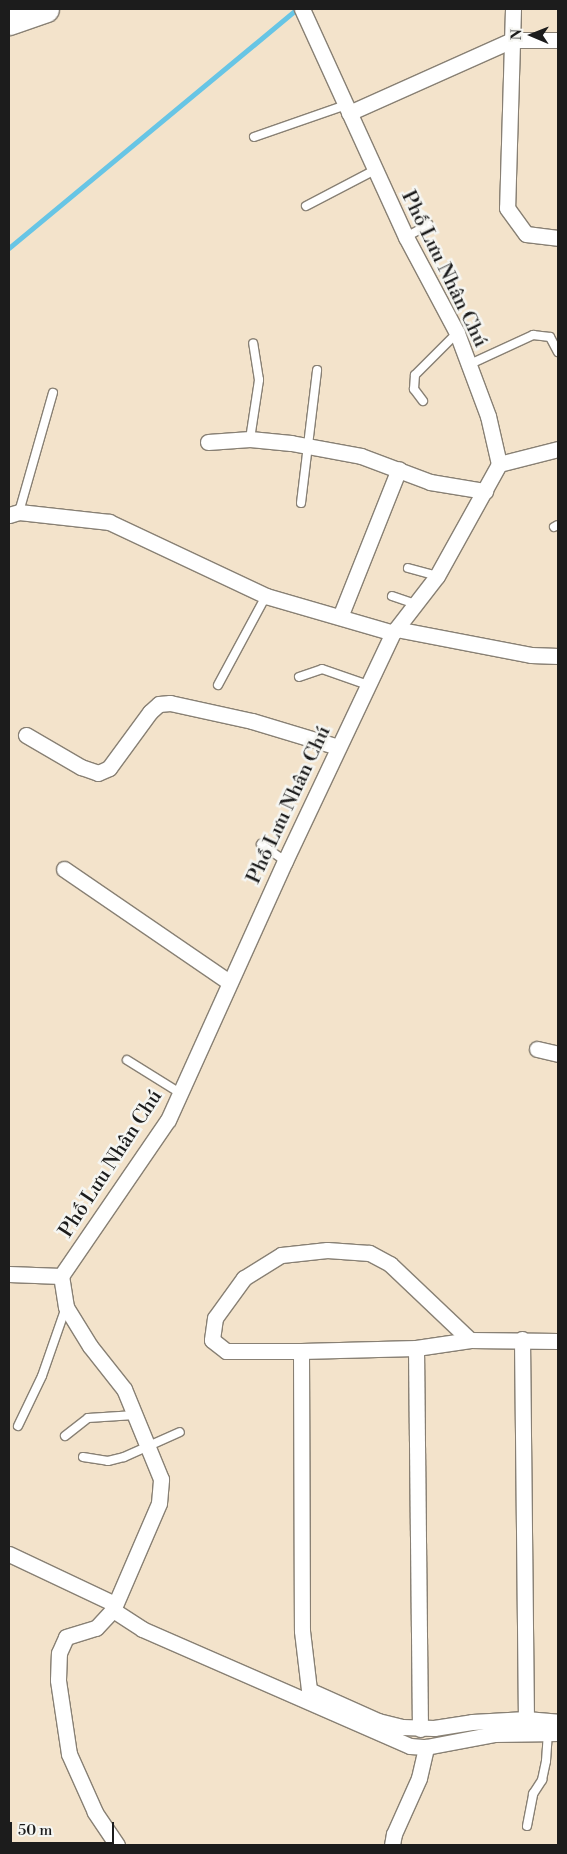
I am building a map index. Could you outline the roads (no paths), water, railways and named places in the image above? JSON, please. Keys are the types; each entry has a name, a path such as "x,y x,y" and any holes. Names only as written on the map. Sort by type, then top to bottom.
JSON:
{"highway":[{"path":"9,22 46,9"}],"street":[{"name":"Phố Lưu Nhân Chú","path":"61,1276 168,1120 285,861 395,631 437,576 498,464 488,416 457,333 406,237 302,9"},
{"path":"513,9 507,208 526,234 558,238"},
{"path":"348,109 512,40 558,40"},
{"path":"208,442 250,439 361,456 430,482 484,491"},
{"path":"498,464 558,449"},
{"path":"340,617 398,469"},
{"path":"14,514 108,522 266,596 340,617 395,631 531,655 558,656"},
{"path":"26,735 81,767 98,773 109,768 150,712 159,704 170,703 252,720 338,747"},
{"path":"64,869 229,982"},
{"path":"537,1049 558,1054"},
{"path":"470,1340 390,1264 369,1253 327,1250 281,1255 244,1278 215,1318 212,1340 226,1351 416,1348 470,1340 522,1339 558,1341"},
{"path":"9,1274 61,1276 66,1307 90,1346 119,1382 159,1468 160,1497 114,1607 96,1628 66,1637 59,1652 58,1680 69,1754 95,1812 118,1845"},
{"path":"522,1339 526,1720"},
{"path":"416,1348 420,1729"},
{"path":"301,1351 302,1631 309,1690 378,1720 420,1729 526,1720 558,1722"},
{"path":"9,1554 114,1607 142,1629 266,1685 410,1746 426,1747 494,1734 553,1734"},
{"path":"392,1845 394,1834 419,1778 426,1747"}],"lane":[{"path":"254,137 348,109"},
{"path":"306,206 374,170"},
{"path":"406,237 429,224"},
{"path":"423,401 414,389 415,376 457,333"},
{"path":"468,365 532,335 550,337 558,352"},
{"path":"250,439 258,380 253,343"},
{"path":"301,503 310,447 317,370"},
{"path":"14,514 53,393"},
{"path":"408,568 437,576"},
{"path":"218,686 266,596"},
{"path":"392,596 416,604"},
{"path":"299,677 322,669 368,685"},
{"path":"261,844 285,861"},
{"path":"127,1060 180,1093"},
{"path":"18,1426 42,1376 66,1307"},
{"path":"65,1436 88,1418 135,1415"},
{"path":"83,1457 108,1461 149,1447 180,1432"},
{"path":"527,1826 533,1794 542,1780 553,1734"}],"waterway":[{"path":"9,248 296,10"}]}
